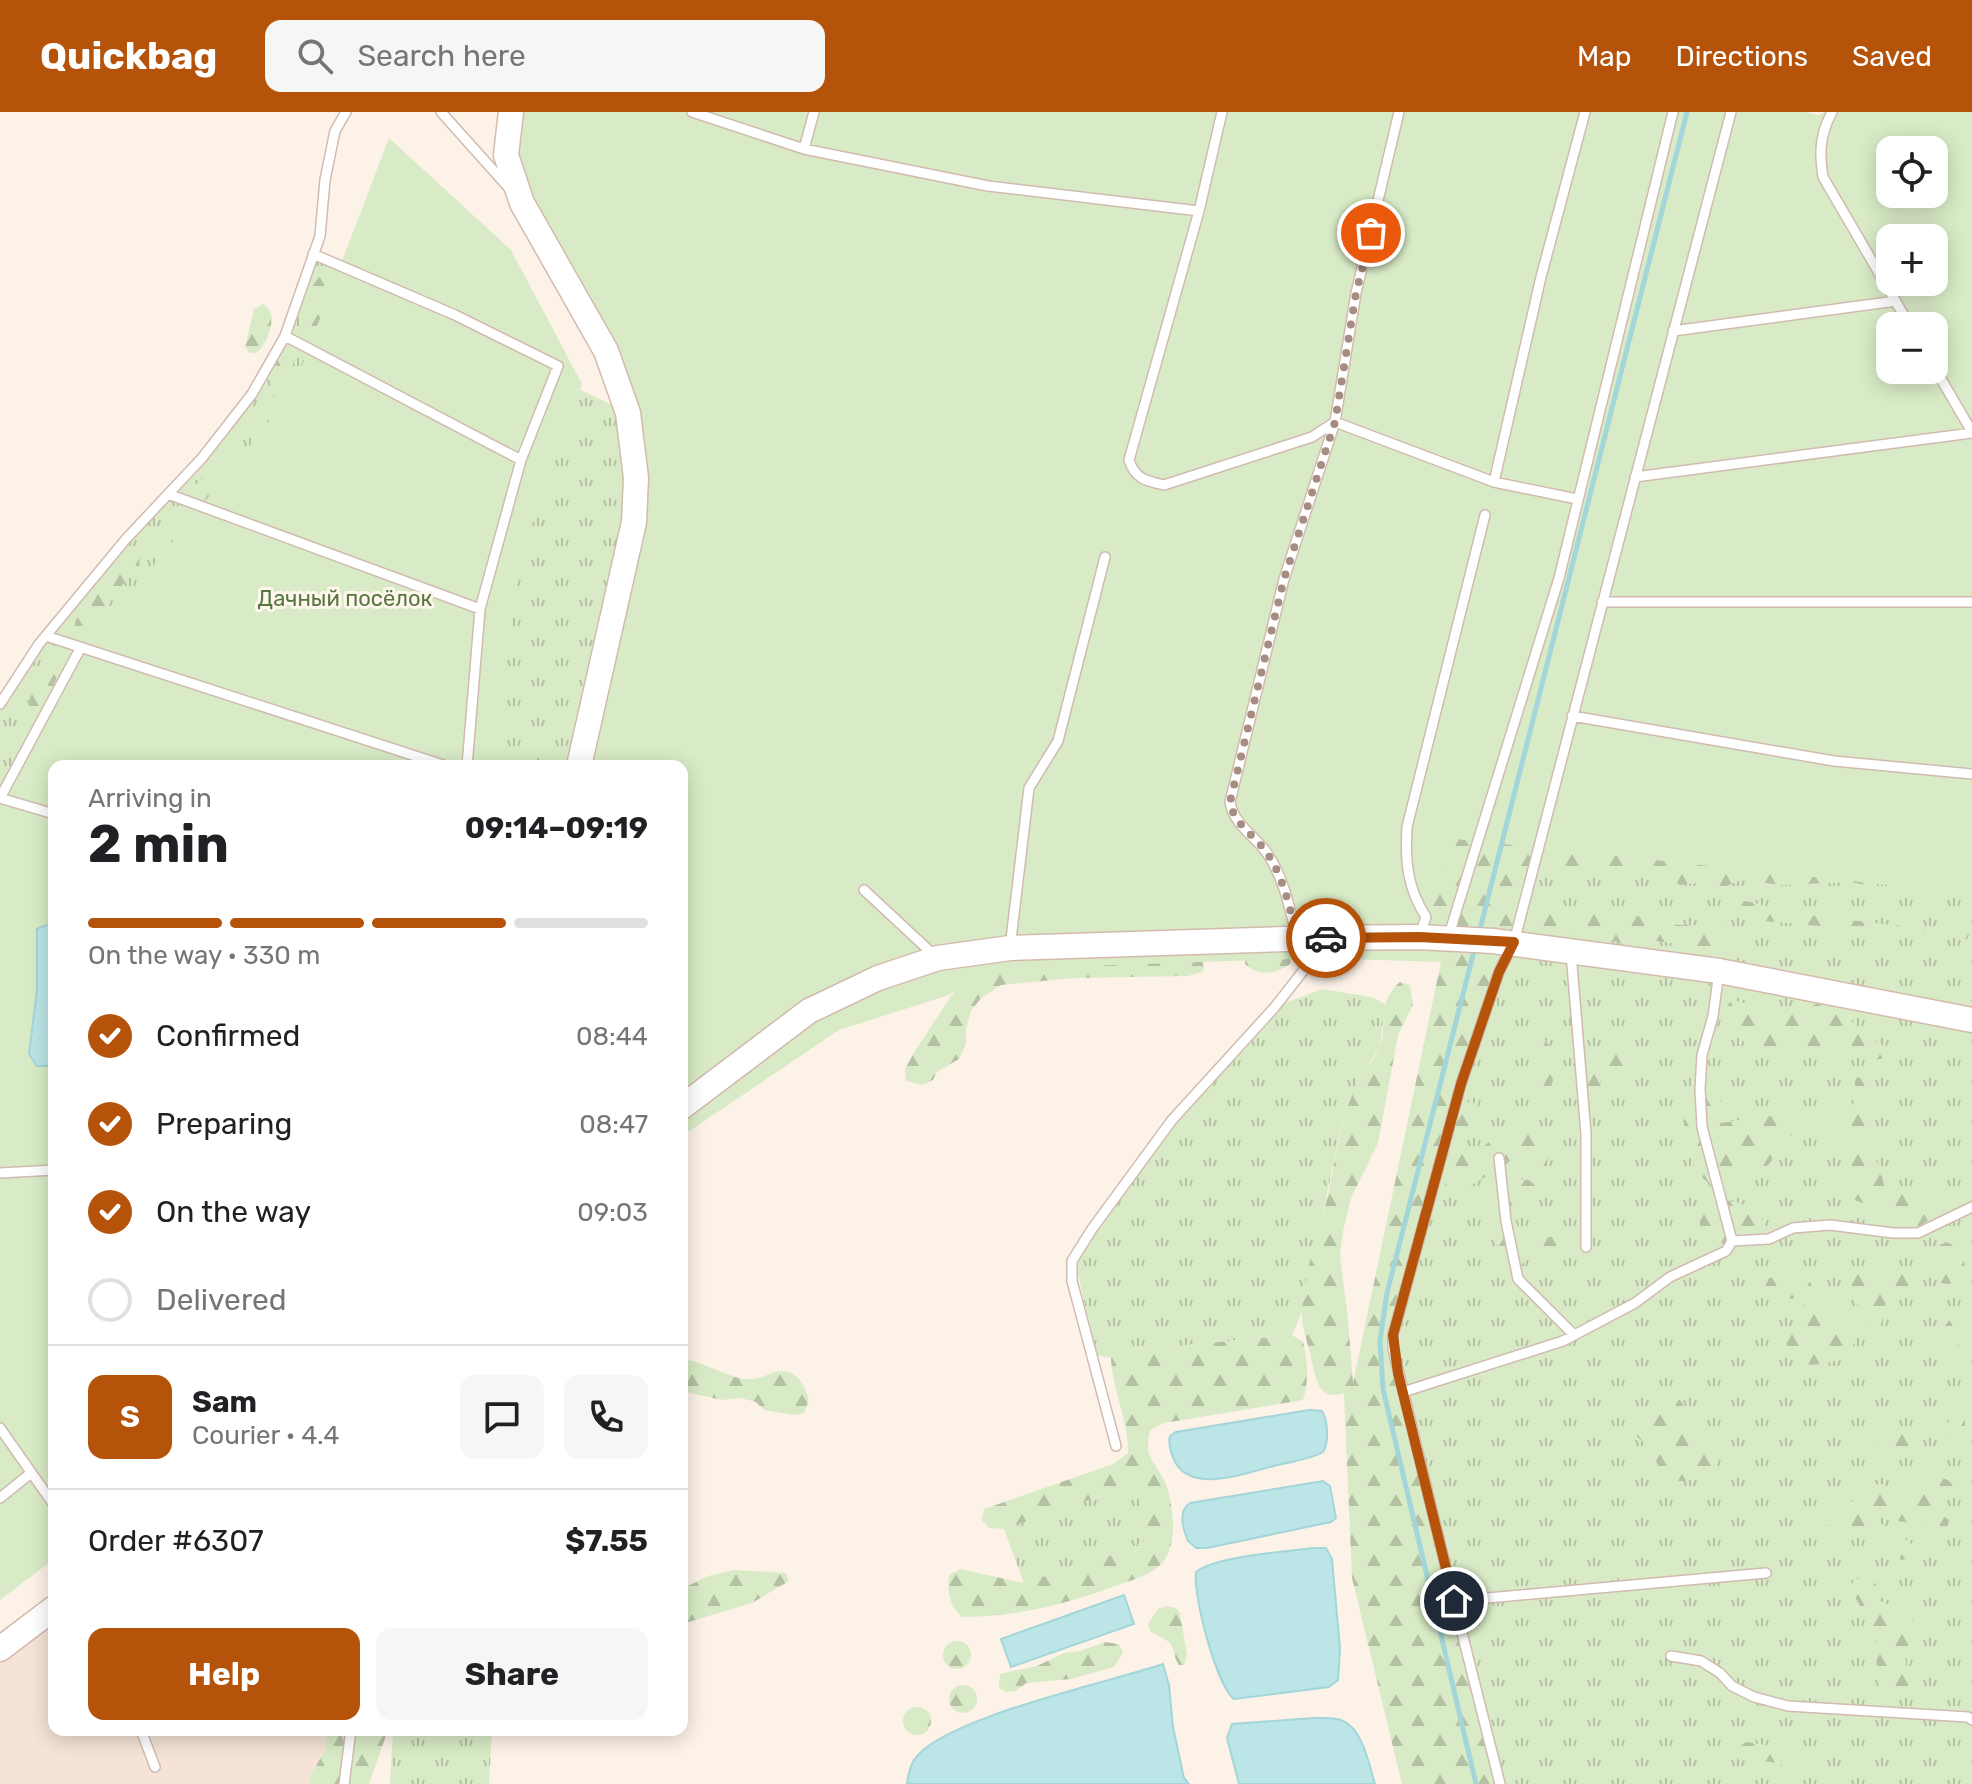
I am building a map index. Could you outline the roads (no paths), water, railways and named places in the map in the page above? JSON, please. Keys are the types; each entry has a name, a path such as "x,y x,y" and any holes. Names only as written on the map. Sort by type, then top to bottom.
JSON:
{"main road":[{"path":"511,112 506,155 522,203 606,351 628,413 636,478 634,522 580,760"},
{"path":"688,1102 809,1011 878,978 938,958 1010,948 1306,938 1455,938 1571,950 1719,971 1972,1020"},
{"path":"0,1649 48,1613"}],"lane":[{"path":"0,704 46,636 126,539 202,458 252,394 285,336 320,236 325,180 335,131 346,112"},
{"path":"441,112 522,203"},
{"path":"692,112 804,149 988,186 1199,211"},
{"path":"804,149 814,112"},
{"path":"1222,112 1199,211 1129,460 1132,469 1142,481 1164,485 1312,437 1335,422"},
{"path":"1116,1446 1072,1281 1072,1261 1172,1120 1274,1008 1307,966 1306,938 1280,878 1267,853 1232,813 1230,802 1284,579 1335,422 1356,293 1399,112"},
{"path":"1494,482 1541,277 1585,112"},
{"path":"1455,938 1559,578 1673,112"},
{"path":"1500,1784 1403,1392 1393,1349 1393,1335 1461,1084 1499,972 1503,942 1572,716 1731,112"},
{"path":"1832,112 1822,134 1819,155 1823,177 1902,312"},
{"path":"313,254 455,315 558,366 521,460 480,609 467,760"},
{"path":"1673,331 1896,301"},
{"path":"285,336 521,460"},
{"path":"1635,477 1972,433 1944,384"},
{"path":"1335,422 1494,482 1577,499"},
{"path":"168,494 480,609"},
{"path":"1419,937 1426,917 1415,901 1407,874 1407,827 1485,515"},
{"path":"1010,948 1029,788 1058,741 1105,557"},
{"path":"1602,602 1972,602"},
{"path":"46,636 428,760"},
{"path":"48,812 0,798 81,647"},
{"path":"1572,716 1834,761 1972,774"},
{"path":"864,890 938,958"},
{"path":"1571,950 1586,1134 1586,1247"},
{"path":"1403,1392 1563,1341 1635,1303 1670,1277 1726,1251 1732,1241 1702,1127 1700,1089 1702,1055 1713,1016 1719,971"},
{"path":"1499,1158 1506,1221 1518,1279 1574,1335"},
{"path":"0,1173 48,1170"},
{"path":"1732,1241 1769,1239 1793,1228 1830,1225 1918,1233 1972,1207"},
{"path":"0,1428 48,1497"},
{"path":"0,1498 31,1473"},
{"path":"1454,1601 1766,1573"},
{"path":"1671,1656 1701,1661 1720,1673 1732,1686 1754,1697 1788,1706 1968,1717 1972,1720"},
{"path":"143,1736 155,1767"},
{"path":"344,1784 350,1736"}],"water":[{"path":"48,924 48,1066 37,1066 29,1054 37,991 37,929"},
{"path":"1309,1410 1322,1411 1327,1437 1323,1452 1305,1459 1220,1479 1205,1479 1182,1471 1171,1451 1170,1436 1176,1432"},
{"path":"1323,1481 1330,1486 1336,1518 1331,1522 1207,1548 1196,1548 1188,1541 1182,1515 1190,1503"},
{"path":"1326,1548 1332,1559 1340,1649 1338,1680 1329,1687 1234,1699 1220,1676 1207,1639 1198,1600 1196,1572 1235,1558"},
{"path":"1124,1595 1134,1624 1011,1667 1001,1639"},
{"path":"1163,1664 1182,1769 1189,1784 907,1784 914,1760 930,1745 957,1730 1029,1703"},
{"path":"1331,1718 1349,1724 1364,1748 1375,1784 1239,1784 1227,1738 1232,1724"}],"waterway":[{"path":"1479,933 1687,112"},
{"path":"1475,947 1387,1293 1380,1341 1383,1389 1476,1784"}],"park label":[{"name":"Дачный посёлок","path":"345,598"}]}
